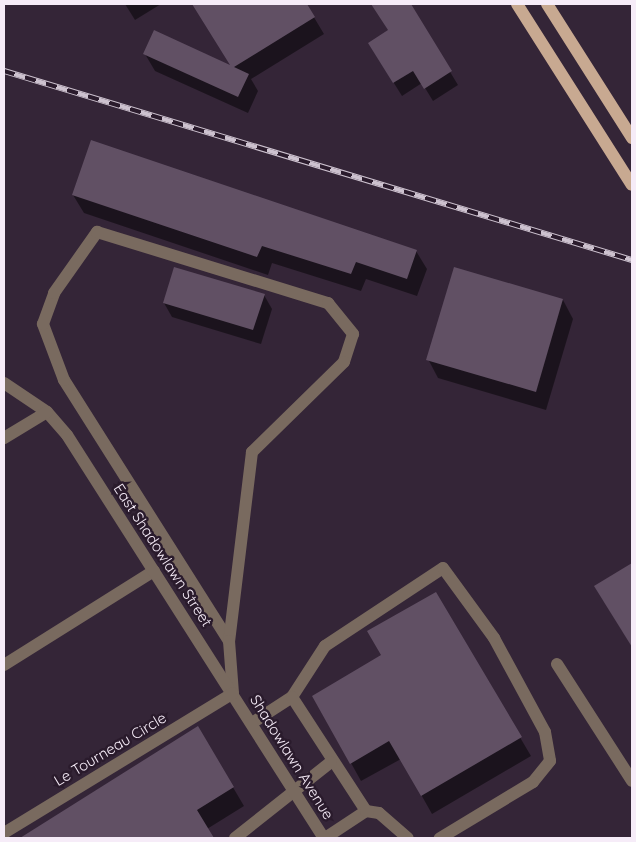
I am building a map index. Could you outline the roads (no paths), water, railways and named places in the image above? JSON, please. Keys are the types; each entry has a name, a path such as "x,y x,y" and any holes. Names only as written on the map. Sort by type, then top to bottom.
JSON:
{"main road":[{"path":"517,4 632,185"},
{"path":"547,4 632,138"}],"street":[{"path":"229,641 64,380 43,324 54,293 96,232 328,303 353,334 344,362 252,452 229,641 233,693"},
{"name":"East Shadowlawn Street","path":"4,383 47,412 66,435 233,693"},
{"path":"4,438 47,412"},
{"path":"252,723 292,697 325,646 443,568 494,638 545,732 550,761 532,782 440,838"},
{"path":"4,665 154,571"},
{"path":"557,664 632,781"},
{"name":"Shadowlawn Avenue","path":"233,693 325,838"},
{"name":"Le Tourneau Circle","path":"4,833 233,693"},
{"path":"292,697 331,762 366,811"},
{"path":"235,838 331,762"},
{"path":"325,838 366,811 379,813 408,838"}],"railway":[{"path":"4,71 632,260"}]}
